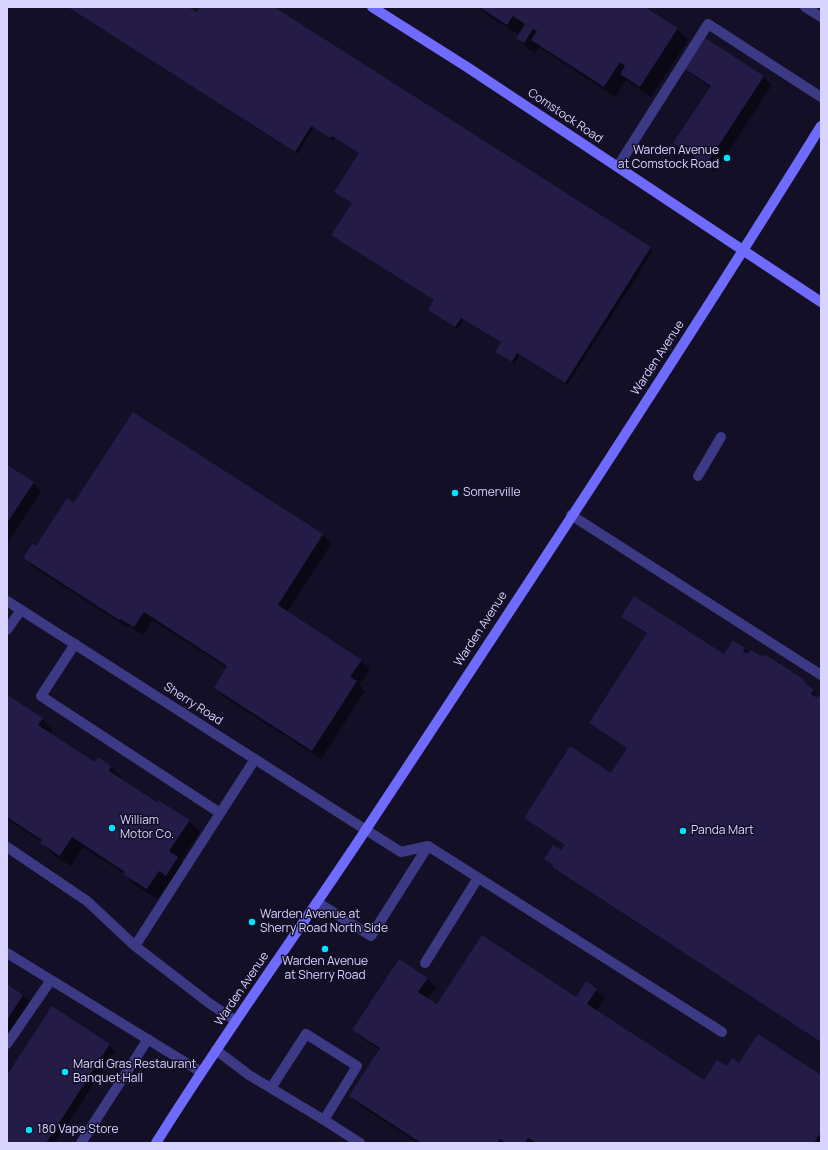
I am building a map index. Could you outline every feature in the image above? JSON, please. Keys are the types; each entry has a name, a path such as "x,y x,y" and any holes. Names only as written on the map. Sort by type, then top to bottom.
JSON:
{"main road":[{"name":"Comstock Road","path":"372,7 467,66 821,302"},
{"name":"Warden Avenue","path":"156,1143 201,1072 366,830 744,250 821,126"}],"street":[{"path":"805,7 819,13"},
{"path":"618,166 708,24 821,97"},
{"path":"698,476 721,437"},
{"path":"571,515 821,675"},
{"name":"Sherry Road","path":"7,601 401,852 428,846"},
{"path":"7,630 21,610"},
{"path":"75,644 41,696 220,813"},
{"path":"135,946 255,759"},
{"path":"317,902 371,936 428,846 722,1032"},
{"path":"7,847 87,901 135,946 209,1003 236,1020"},
{"path":"424,963 478,878"},
{"path":"7,953 201,1072"},
{"path":"7,1044 51,980"},
{"path":"271,1088 306,1034 357,1066 324,1120"},
{"path":"81,1143 148,1039"},
{"path":"216,1050 249,1074 360,1143"}],"building":[{"path":"68,7 188,7 197,12 200,7 274,7 651,247 565,383 517,353 512,362 495,352 501,342 461,318 455,327 428,310 434,300 331,235 352,203 334,192 359,153 332,136 330,138 311,126 295,152"},
{"path":"479,7 645,7 678,28 640,87 620,74 625,66 620,62 604,87 531,40 537,31 533,29 524,43 516,38 525,24 513,16 507,25"},
{"path":"705,38 764,76 706,165 673,143 711,86 685,69"},
{"path":"133,412 323,534 278,605 362,660 350,677 357,681 312,751 214,688 227,666 144,612 134,627 120,619 119,620 23,558 32,544 36,546 67,498 73,503 75,501"},
{"path":"7,465 34,482 7,523"},
{"name":"Panda Mart","path":"634,596 724,654 733,640 745,648 743,651 748,654 751,650 760,656 766,655 803,679 806,684 814,690 811,694 817,698 819,696 821,697 821,1042 552,867 553,865 544,859 553,845 561,850 565,845 524,818 570,746 611,773 627,748 589,723 647,633 621,617"},
{"path":"7,695 43,718 38,725 95,762 98,757 111,766 109,771 157,802 158,800 190,820 169,851 178,857 166,876 159,871 147,889 123,874 125,872 72,837 60,856 40,843 42,840 7,817"},
{"path":"482,935 576,997 586,981 597,989 587,1004 704,1080 717,1060 727,1066 732,1058 739,1063 758,1034 821,1075 821,1132 814,1143 537,1143 528,1138 525,1143 506,1143 500,1139 497,1143 421,1143 349,1096 380,1048 352,1030 399,959 428,978 418,992 437,1004"},
{"path":"7,984 23,995 7,1020"},
{"path":"52,1006 110,1044 46,1143 7,1143 7,1075"}],"place":[{"name":"Warden Avenue at Comstock Road","path":"727,158"},
{"name":"Somerville","path":"455,493"},
{"name":"William Motor Co.","path":"112,828"},
{"name":"Panda Mart","path":"683,831"},
{"name":"Warden Avenue at Sherry Road North Side","path":"252,922"},
{"name":"Warden Avenue at Sherry Road","path":"325,949"},
{"name":"Mardi Gras Restaurant Banquet Hall","path":"65,1072"},
{"name":"180 Vape Store","path":"29,1130"}]}
